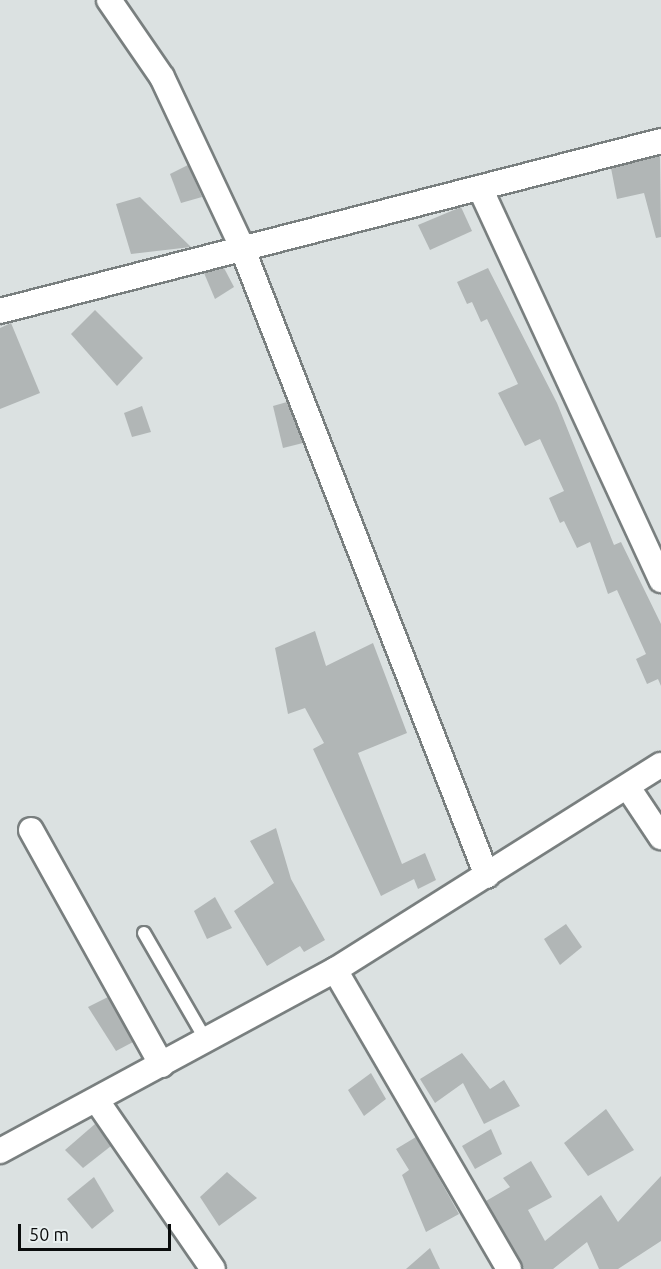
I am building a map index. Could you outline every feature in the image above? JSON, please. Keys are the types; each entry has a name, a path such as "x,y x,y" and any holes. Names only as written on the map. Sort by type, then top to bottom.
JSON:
{"street":[{"path":"109,0 162,77 241,245 487,876"},
{"path":"0,311 241,245 480,188 661,141"},
{"path":"480,188 661,580"},
{"path":"0,1151 208,1042 335,970 629,789 661,765"},
{"path":"629,789 661,837"},
{"path":"32,830 162,1065"},
{"path":"335,970 509,1269"},
{"path":"97,1101 213,1269"}],"lane":[{"path":"144,933 208,1042"}],"building":[{"path":"660,156 661,237 656,238 644,193 617,199 611,168"},
{"path":"188,165 202,197 181,203 170,174"},
{"path":"140,197 191,247 131,254 116,204"},
{"path":"461,207 472,231 430,250 418,225"},
{"path":"224,268 234,287 215,299 204,273"},
{"path":"488,268 557,403 614,545 621,542 661,624 661,686 658,679 647,684 636,659 646,654 617,590 608,594 590,542 577,548 564,521 560,523 549,498 564,491 540,439 525,446 498,393 518,384 487,319 481,322 472,302 467,304 457,282"},
{"path":"95,310 143,358 117,386 71,334"},
{"path":"11,323 40,393 0,409 0,328"},
{"path":"287,402 303,443 283,448 273,406"},
{"path":"142,406 151,432 132,437 124,413"},
{"path":"315,631 326,666 373,643 407,733 358,753 402,864 425,853 436,880 418,889 414,879 381,896 313,749 324,743 305,708 288,714 275,648"},
{"path":"276,828 291,879 325,940 304,952 300,946 267,966 234,911 274,883 250,841"},
{"path":"215,897 232,928 207,939 194,911"},
{"path":"566,924 582,947 560,965 544,939"},
{"path":"108,997 133,1042 116,1051 88,1007"},
{"path":"462,1053 490,1089 504,1080 520,1106 484,1124 463,1083 435,1103 420,1079"},
{"path":"371,1073 386,1099 364,1116 348,1090"},
{"path":"606,1109 634,1150 588,1176 564,1143"},
{"path":"95,1124 111,1146 83,1168 65,1150"},
{"path":"491,1129 502,1154 475,1169 462,1146"},
{"path":"416,1137 459,1214 426,1232 402,1175 409,1170 396,1149"},
{"path":"531,1161 552,1197 528,1210 545,1241 601,1195 618,1222 661,1176 661,1241 618,1269 599,1269 587,1242 553,1269 523,1269 486,1201 510,1187 503,1178"},
{"path":"227,1172 257,1198 219,1226 200,1197"},
{"path":"94,1177 114,1211 92,1229 67,1199"},
{"path":"430,1248 440,1269 406,1269"}]}
